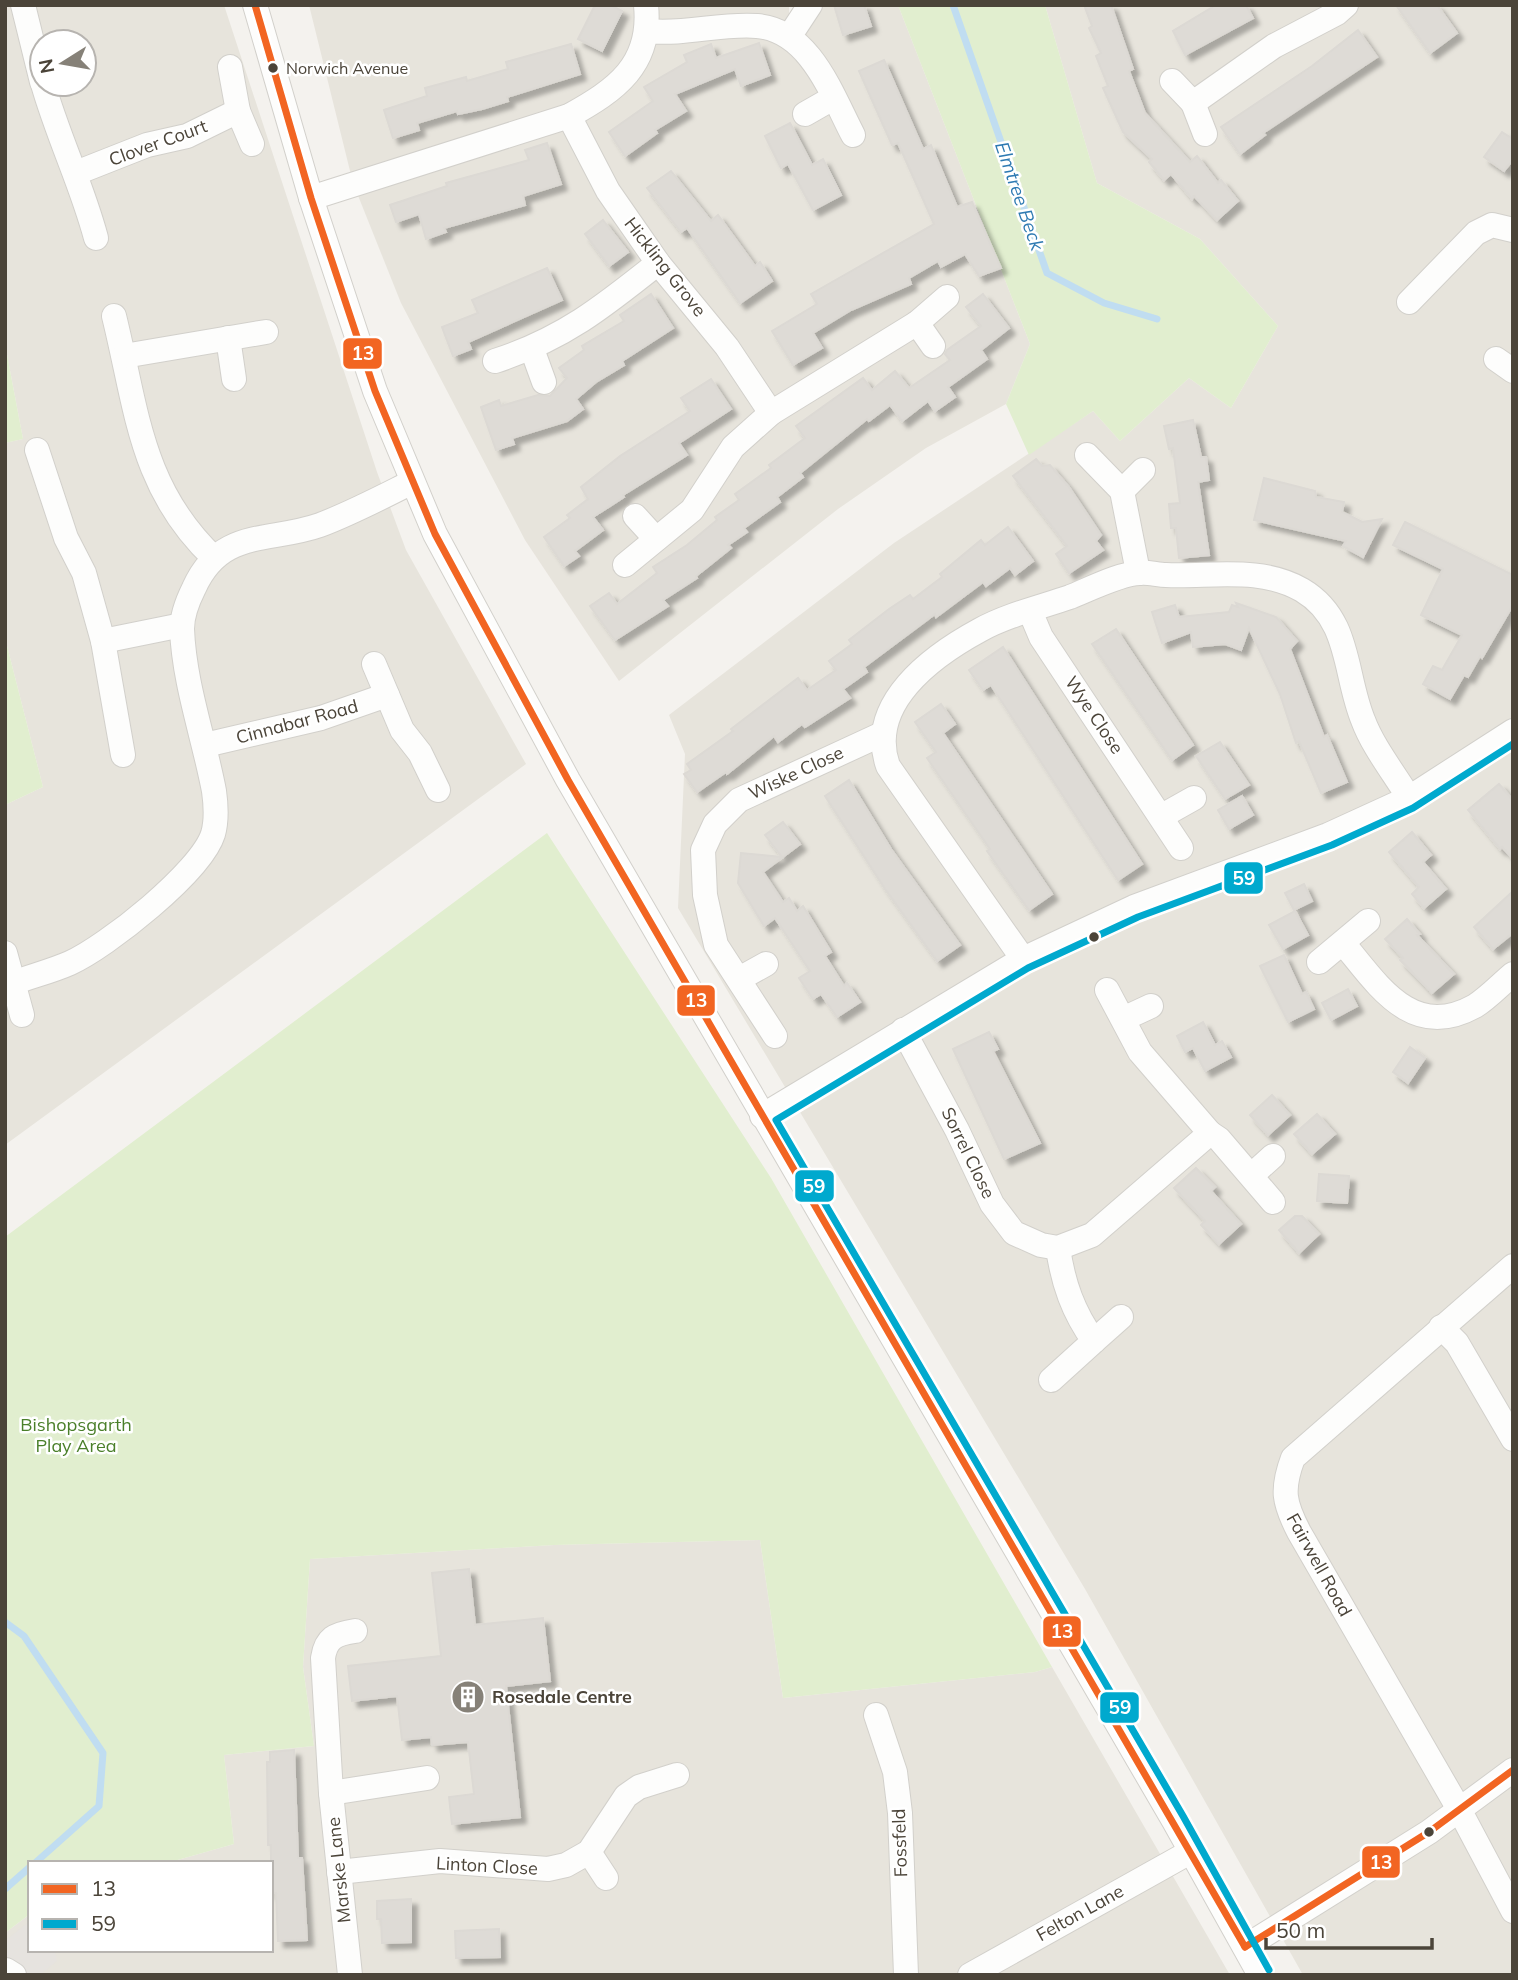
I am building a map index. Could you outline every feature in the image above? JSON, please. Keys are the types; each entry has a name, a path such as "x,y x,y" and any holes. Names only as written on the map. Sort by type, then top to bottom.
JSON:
{"street":[{"path":"23,5 29,28"},
{"path":"255,5 311,198 375,391 435,534 495,648 762,1116 1260,1975"},
{"path":"311,198 569,116 607,95 632,68 649,31 646,5"},
{"path":"789,37 810,5"},
{"path":"1193,103 1273,46 1337,13 1346,5"},
{"path":"649,31 675,34 759,26 789,37 811,59 853,135"},
{"path":"230,67 239,111 252,144"},
{"path":"1172,81 1193,103 1205,134"},
{"path":"46,98 76,173 96,238"},
{"path":"805,114 833,98"},
{"name":"Clover Court","path":"76,173 147,145 187,136 239,111"},
{"name":"Hickling Grove","path":"569,116 608,191 658,263 727,347 771,412"},
{"path":"1409,302 1476,233 1492,225 1513,230"},
{"path":"495,362 532,349 587,319 658,263"},
{"path":"625,565 692,510 733,447 771,412 917,323 947,297"},
{"path":"114,316 142,442 154,477 171,509 214,558"},
{"path":"917,323 933,346"},
{"path":"124,356 266,332"},
{"path":"228,338 234,379"},
{"path":"532,349 544,382"},
{"path":"37,450 66,538 84,573 103,641 123,755"},
{"path":"1087,455 1122,491 1138,572"},
{"path":"1122,491 1143,470"},
{"path":"13,983 69,964 93,950 185,876 203,855 213,834 216,812 205,745 184,656 182,625 200,575 214,558 236,543 259,535 318,525 412,482"},
{"path":"635,516 656,540"},
{"path":"1023,959 888,766 883,750 882,734 890,707 906,686 945,651 981,629 1138,572 1266,576 1301,589 1317,601 1337,627 1347,653 1363,722 1409,798"},
{"name":"Wye Close","path":"1030,611 1043,640 1181,848"},
{"path":"103,641 182,625"},
{"path":"374,664 402,730 420,753 438,790"},
{"name":"Cinnabar Road","path":"205,745 321,718 387,695"},
{"path":"762,1116 1023,959 1135,907 1328,835 1409,798 1513,731"},
{"name":"Wiske Close","path":"775,1036 716,945 705,895 702,850 715,824 739,800 882,734"},
{"path":"1162,816 1194,798"},
{"path":"1319,962 1368,921"},
{"path":"1343,943 1386,995 1417,1015 1454,1014 1466,1010 1477,1005 1513,974"},
{"path":"5,953 22,1015"},
{"path":"739,979 766,964"},
{"path":"1108,990 1140,1052 1210,1133 1252,1175 1273,1202"},
{"path":"1123,1019 1152,1006"},
{"name":"Sorrel Close","path":"903,1030 957,1130 992,1204 1014,1233 1041,1245 1058,1248"},
{"path":"1094,1341 1076,1315 1061,1273 1058,1248 1082,1241 1104,1227 1210,1133"},
{"path":"1252,1175 1273,1156"},
{"name":"Fairwell Road","path":"1513,1266 1293,1458 1285,1479 1286,1507 1460,1811 1513,1911"},
{"path":"1051,1380 1121,1317"},
{"path":"1441,1327 1457,1343 1513,1439"},
{"name":"Marske Lane","path":"351,1975 331,1794 323,1658 325,1644 336,1633 355,1630"},
{"name":"Fossfeld","path":"876,1715 895,1772 900,1814 905,1975"},
{"path":"1245,1947 1460,1811 1513,1770"},
{"path":"606,1878 589,1852 626,1796 639,1787 677,1775"},
{"path":"331,1794 427,1778"},
{"name":"Linton Close","path":"339,1871 440,1861 548,1868 566,1865 589,1852"},
{"name":"Felton Lane","path":"970,1975 1004,1967 1190,1852"},
{"path":"6,1970 14,1975"}],"shaded area":[{"path":"5,5 224,5 377,472 406,550 526,764 5,1145 5,805 43,787 5,638 5,443 23,439 5,344"},
{"path":"309,5 789,5 789,15 795,5 898,5 1030,344 1006,404 926,448 838,509 619,681 525,540 401,303 353,183"},
{"path":"1045,5 1513,5 1513,1975 1303,1975 1085,1589 678,908 685,754 669,715 894,543 1093,411 1120,441 1189,378 1231,408 1278,326 1200,239 1097,183"},
{"path":"760,1540 783,1698 1035,1672 1052,1667 1230,1975 5,1975 5,1933 28,1916 28,1952 273,1952 273,1861 174,1861 234,1844 224,1755 314,1746 303,1667 310,1559 554,1545"},
{"path":"28,1923 28,1952 55,1952 57,1961 40,1975 5,1975 5,1941"}],"green space":[{"path":"898,5 1045,5 1097,183 1200,239 1278,326 1231,408 1189,378 1120,441 1093,411 1029,455 1006,404 1030,344"},
{"path":"5,344 23,439 5,443"},
{"path":"5,638 43,787 5,805"},
{"name":"Bishopsgarth Play Area","path":"547,833 771,1178 1052,1667 1035,1672 783,1698 760,1540 554,1545 310,1559 303,1667 314,1746 224,1755 234,1844 174,1861 28,1861 28,1916 5,1933 5,1237"}],"building":[{"path":"595,5 610,5 622,11 602,51 578,39"},
{"path":"834,5 864,5 871,26 843,35"},
{"path":"1084,5 1111,5 1133,69 1129,71 1145,113 1190,162 1197,156 1218,183 1221,180 1238,201 1217,220 1194,196 1192,199 1171,174 1164,180 1149,162 1152,159 1123,132 1103,88 1108,86 1096,56 1101,53 1089,28 1092,26"},
{"path":"1216,5 1246,5 1253,18 1185,55 1173,31"},
{"path":"1396,5 1437,5 1457,33 1430,53"},
{"path":"1358,30 1377,57 1263,133 1265,135 1240,154 1221,127 1312,66"},
{"path":"759,43 770,75 741,86 735,69 675,94 686,111 655,130 657,133 625,156 609,132 653,101 644,87 687,62 684,55 711,44 716,58"},
{"path":"571,44 580,74 507,97 508,101 482,109 458,114 457,111 417,123 419,130 393,138 384,110 427,96 425,88 466,77 467,81 508,69 506,62"},
{"path":"884,60 923,149 931,145 957,207 972,202 1001,268 979,276 965,254 941,267 938,261 909,278 911,284 851,310 813,333 822,348 793,365 772,331 817,304 811,294 934,224 898,143 892,145 859,71"},
{"path":"790,123 812,165 823,159 841,195 813,210 788,164 781,168 765,136"},
{"path":"1502,132 1513,139 1513,160 1504,171 1484,157"},
{"path":"547,143 561,184 523,196 525,205 444,228 446,232 426,239 419,214 396,222 390,205 447,186 446,183 529,160 525,150"},
{"path":"671,171 711,221 718,215 755,266 760,262 772,281 740,303 687,228 681,232 647,188"},
{"path":"603,220 628,252 609,266 585,234"},
{"path":"547,268 562,300 468,342 471,349 453,356 442,327 478,313 472,300"},
{"path":"651,294 673,328 622,361 624,365 596,382 576,399 583,409 567,421 512,438 514,444 496,450 481,407 499,400 501,406 538,395 550,396 567,378 559,368 584,350 582,346 624,321 620,315"},
{"path":"983,294 1009,328 981,350 987,359 948,387 955,397 935,411 928,401 902,421 890,405 869,421 867,419 800,473 803,477 777,497 780,502 744,528 747,532 728,545 731,548 696,576 697,578 663,600 668,606 615,640 590,606 609,593 617,604 657,573 653,567 687,545 717,520 715,517 739,500 735,494 771,468 769,465 805,438 796,426 863,378 872,390 895,371 909,388 950,360 945,354 947,350 981,326 966,307"},
{"path":"711,379 731,409 679,443 687,455 593,517 603,530 575,551 579,556 564,566 544,537 570,518 567,515 588,499 581,487 620,456 690,411 681,398"},
{"path":"1193,420 1201,457 1206,457 1209,480 1198,482 1209,555 1179,558 1176,528 1171,528 1169,504 1180,503 1173,448 1169,449 1164,426"},
{"path":"1036,459 1042,466 1050,465 1069,487 1101,535 1096,541 1103,550 1069,573 1056,554 1067,546 1013,476"},
{"path":"1264,478 1315,491 1316,497 1344,502 1342,512 1362,522 1382,519 1363,557 1343,546 1346,541 1254,520"},
{"path":"1405,522 1513,575 1513,605 1482,658 1480,656 1468,677 1464,675 1450,699 1423,684 1433,666 1442,670 1462,635 1421,615 1443,569 1393,545"},
{"path":"1008,527 1033,561 1015,575 1010,568 986,586 983,582 936,617 935,614 864,667 867,672 843,689 850,698 805,727 802,724 778,742 774,736 727,774 726,772 697,792 684,774 691,770 687,764 798,678 807,690 836,670 829,661 852,644 849,640 910,595 913,599 942,577 940,574 981,540 985,545"},
{"path":"1236,603 1276,617 1297,641 1290,649 1324,737 1327,735 1347,782 1321,793 1299,741 1296,743 1280,694 1249,628 1241,650 1225,644 1193,647 1191,632 1162,643 1152,612 1175,605 1179,617 1229,612 1232,605 1238,607"},
{"path":"1116,629 1193,745 1172,760 1092,644"},
{"path":"1003,647 1142,864 1118,880 991,685 983,690 969,670"},
{"path":"941,704 955,724 943,733 1052,894 1029,910 927,758 936,752 915,722"},
{"path":"1220,742 1249,785 1225,799 1196,756"},
{"path":"849,780 891,849 960,945 937,961 885,889 825,796"},
{"path":"1499,784 1513,800 1513,859 1502,847 1500,849 1468,810"},
{"path":"1242,796 1253,815 1229,829 1218,810"},
{"path":"783,822 800,844 763,872 783,902 789,898 797,911 803,906 831,952 825,956 844,986 847,983 860,1002 837,1017 821,994 813,999 799,978 810,971 775,918 764,926 738,883 741,853 782,857 765,835"},
{"path":"1412,832 1431,855 1423,862 1446,889 1424,908 1412,894 1419,887 1389,852"},
{"path":"1304,884 1312,901 1294,910 1285,893"},
{"path":"1513,891 1513,933 1493,949 1474,927"},
{"path":"1295,911 1308,935 1283,949 1269,925"},
{"path":"1407,919 1420,934 1417,935 1454,974 1432,993 1400,960 1403,958 1385,939"},
{"path":"1284,955 1302,994 1306,992 1314,1009 1288,1022 1260,966"},
{"path":"1348,989 1357,1006 1331,1020 1322,1003"},
{"path":"1203,1022 1215,1045 1222,1041 1231,1057 1205,1071 1193,1048 1185,1052 1177,1036"},
{"path":"989,1032 998,1049 993,1051 1040,1143 1004,1159 953,1049"},
{"path":"1410,1047 1425,1058 1408,1083 1393,1072"},
{"path":"1272,1095 1290,1115 1268,1135 1250,1115"},
{"path":"1317,1114 1335,1134 1312,1154 1294,1134"},
{"path":"1196,1168 1215,1187 1211,1191 1241,1224 1219,1244 1201,1225 1205,1221 1174,1188"},
{"path":"1319,1174 1349,1176 1347,1203 1317,1201"},
{"path":"1295,1216 1302,1216 1319,1234 1299,1253 1279,1230"},
{"name":"Rosedale Centre","path":"469,1569 475,1625 543,1618 550,1681 506,1686 520,1817 452,1824 449,1797 474,1794 468,1742 432,1745 431,1737 402,1740 397,1696 352,1701 348,1666 441,1656 432,1573"},
{"path":"294,1750 298,1858 302,1858 307,1940 278,1941 273,1861 271,1845 268,1845 267,1762 270,1762 270,1752"},
{"path":"411,1899 411,1942 382,1943 381,1919 377,1919 377,1901"},
{"path":"499,1929 500,1957 456,1958 455,1931"}],"waterway":[{"name":"Elmtree Beck","path":"953,5 1047,273 1104,303 1157,319"},
{"path":"5,1622 24,1636 103,1753 99,1806 37,1861"},
{"path":"5,1889 28,1869"}],"transit line":[{"name":"13","path":"255,5 311,198 375,391 435,534 568,780 1245,1947"},
{"name":"59","path":"1269,1970 1183,1816 776,1120 1028,968 1138,917 1332,845 1413,808 1513,744"},
{"name":"13","path":"1245,1947 1429,1832 1513,1770"}],"place":[{"name":"Norwich Avenue","path":"273,68"},
{"name":"Rosedale Centre","path":"468,1697"}]}
